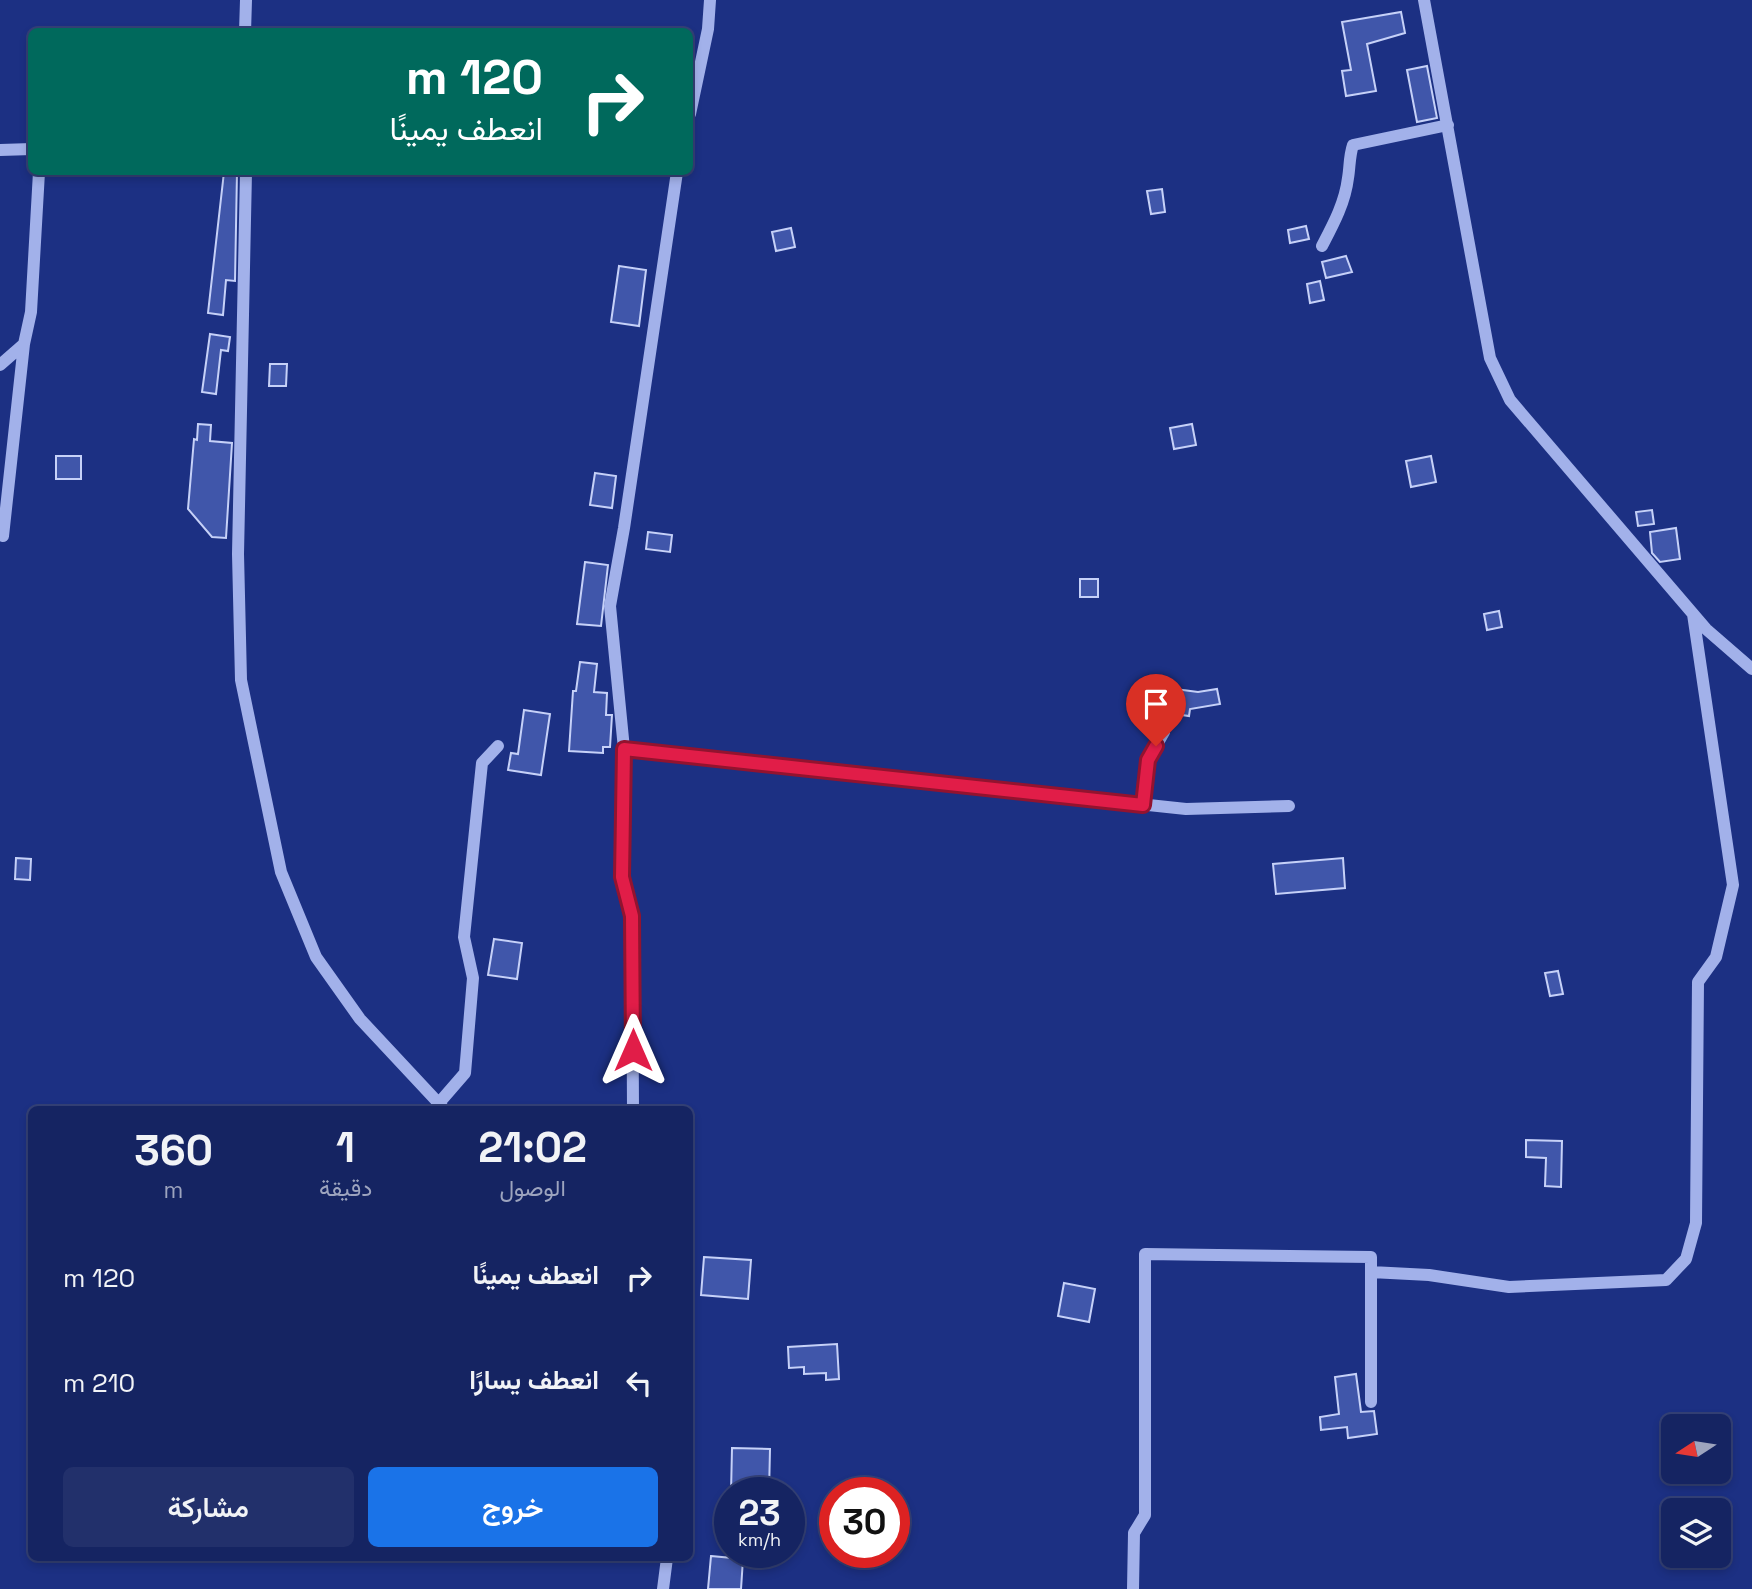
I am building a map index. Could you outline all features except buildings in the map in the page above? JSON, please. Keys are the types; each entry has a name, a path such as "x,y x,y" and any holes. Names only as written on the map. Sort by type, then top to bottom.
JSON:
{"street":[{"path":"245,28 247,0"},
{"path":"693,100 708,29 710,0"},
{"path":"1424,0 1490,358 1510,400 1693,614 1752,670"},
{"path":"1322,246 1338,216 1353,145 1448,125"},
{"path":"0,150 28,149"},
{"path":"3,536 24,344 31,312 39,175"},
{"path":"246,175 238,554 241,680 281,872 316,957 360,1019 442,1106 464,1073 473,978 464,937 482,763 498,746"},
{"path":"633,1106 632,916 622,877 624,749 610,606 677,175"},
{"path":"0,366 24,344"},
{"path":"1371,1272 1429,1275 1522,1287 1666,1280 1686,1259 1696,1223 1698,982 1716,957 1733,885 1693,614"},
{"path":"1143,805 1148,760 1164,732 1153,714"},
{"path":"624,749 1186,809 1289,806"},
{"path":"1133,1589 1133,1533 1145,1515 1145,1254 1371,1257 1371,1402"},
{"path":"663,1589 667,1561"}],"route":[{"path":"633,1050 632,916 622,877 624,749 1143,805 1148,760 1156,746"}]}
